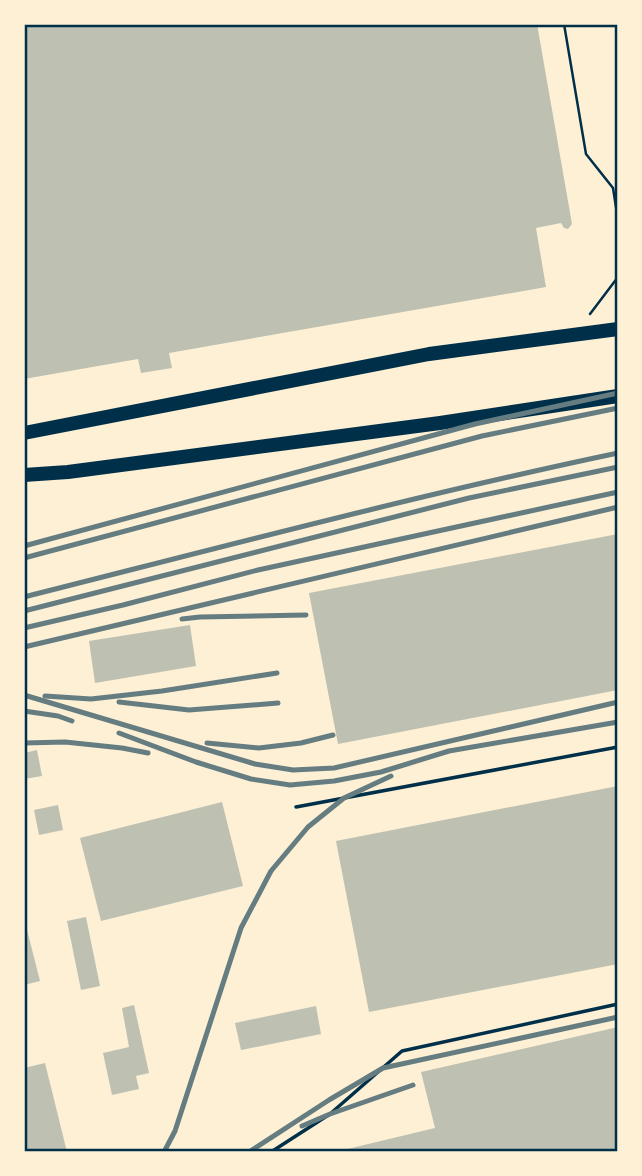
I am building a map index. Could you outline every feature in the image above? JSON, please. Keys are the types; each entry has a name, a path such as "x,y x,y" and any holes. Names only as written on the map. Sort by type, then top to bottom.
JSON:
{"highway":[{"path":"24,433 429,354 618,329"},
{"path":"24,475 68,472 440,424 618,396"}],"lane":[{"path":"296,807 618,747"},
{"path":"271,1152 330,1114 402,1051 618,1004"}],"path":[{"path":"564,24 586,154 612,188 618,220"},
{"path":"590,314 618,277"}],"building":[{"path":"24,24 537,24 572,224 568,229 561,223 536,228 546,287 169,353 172,368 141,373 138,359 24,379"},
{"path":"618,534 618,690 338,744 309,593"},
{"path":"190,625 196,666 95,683 89,641"},
{"path":"37,750 42,776 24,779 24,753"},
{"path":"618,786 618,964 369,1012 336,841"},
{"path":"222,802 243,886 101,921 80,838"},
{"path":"58,805 63,830 39,835 34,810"},
{"path":"86,917 100,986 81,990 67,921"},
{"path":"24,918 40,981 24,985"},
{"path":"134,1005 149,1073 136,1076 139,1089 112,1095 103,1053 129,1047 122,1008"},
{"path":"316,1006 321,1034 241,1050 235,1023"},
{"path":"618,1027 618,1152 335,1152 435,1128 421,1072"},
{"path":"45,1063 67,1152 24,1152 24,1068"}],"railway":[{"path":"24,546 475,424 618,393"},
{"path":"24,558 482,436 618,408"},
{"path":"24,597 394,504 618,453"},
{"path":"24,611 469,498 618,467"},
{"path":"24,628 258,570 618,492"},
{"path":"24,647 618,507"},
{"path":"182,619 306,615"},
{"path":"45,696 91,699 277,673"},
{"path":"24,695 255,764 293,770 334,768 618,702"},
{"path":"119,702 189,710 278,703"},
{"path":"24,711 72,721"},
{"path":"119,733 251,779 290,785 334,781 381,772 449,751 618,722"},
{"path":"207,743 259,748 301,743 333,735"},
{"path":"24,743 65,742 148,753"},
{"path":"164,1152 175,1131 241,928 271,871 308,827 344,798 391,776"},
{"path":"249,1152 383,1068 618,1017"},
{"path":"302,1126 413,1085"}]}
